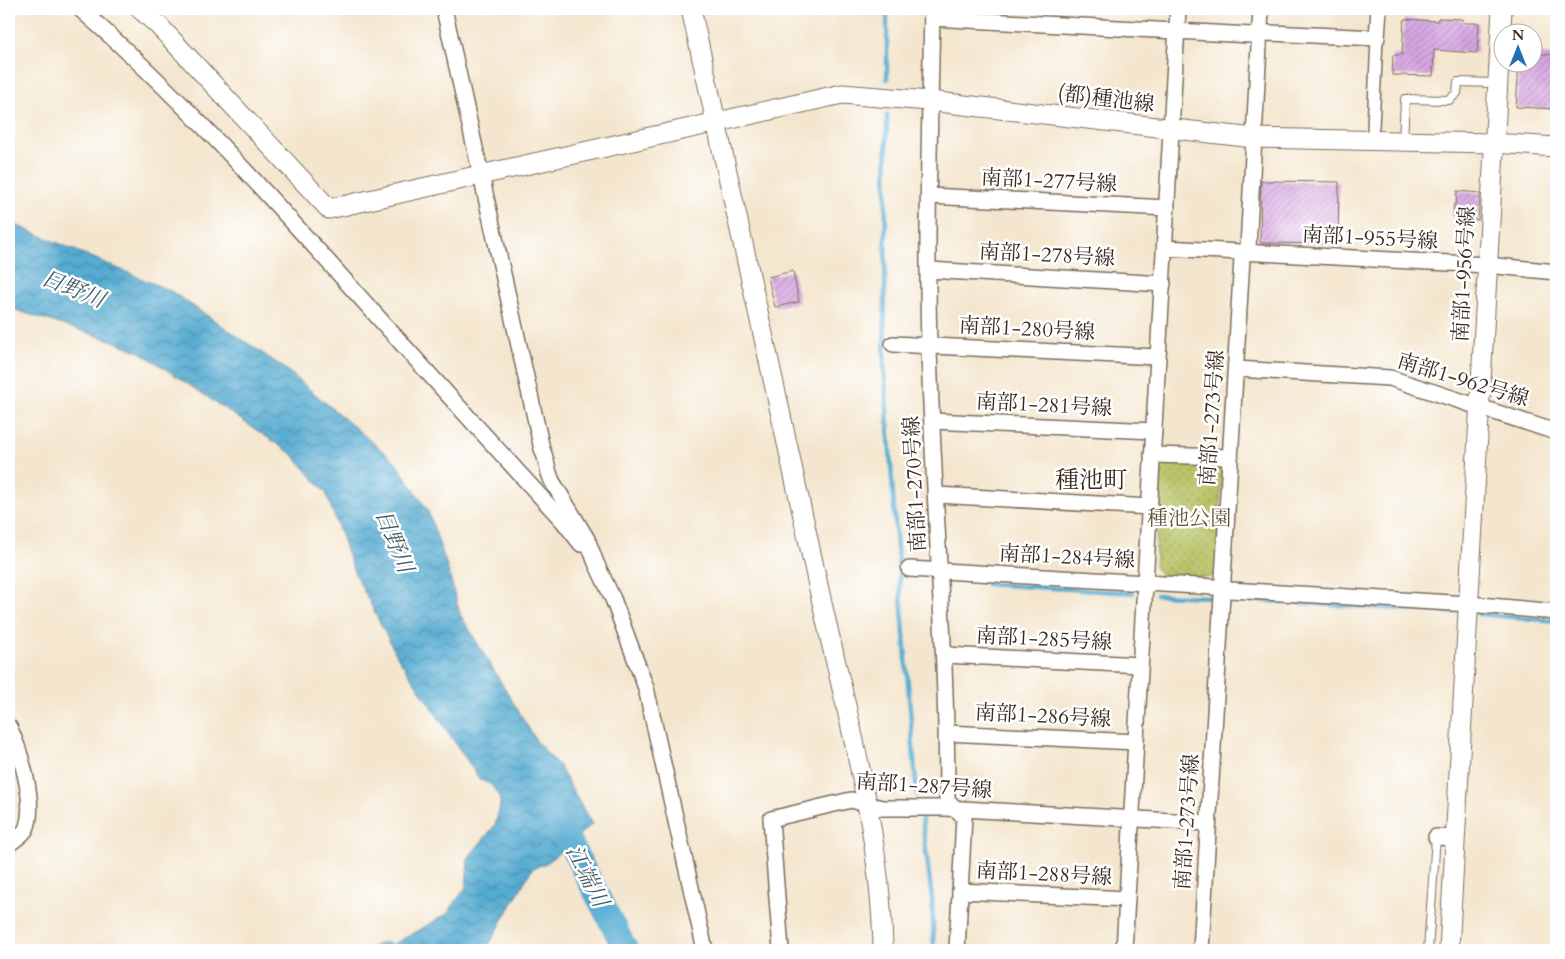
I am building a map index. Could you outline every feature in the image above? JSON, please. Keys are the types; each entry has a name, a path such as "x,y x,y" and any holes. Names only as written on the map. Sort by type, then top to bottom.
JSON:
{"street":[{"path":"80,9 155,78 220,143 563,521 596,563"},
{"name":"(都)種池線","path":"140,9 159,26 329,209 842,94 929,101 1254,138 1493,143 1556,147"},
{"path":"444,9 542,449 547,461 547,471 587,539 613,599 646,688 705,950"},
{"path":"691,9 834,660 868,803 877,865 883,950"},
{"path":"1124,950 1178,9"},
{"name":"南部1-273号線","path":"1201,950 1242,258 1243,253 1248,248 1261,9"},
{"path":"1373,128 1379,9"},
{"name":"南部1-956号線","path":"1449,950 1502,9"},
{"path":"932,13 1177,31 1377,38"},
{"name":"南部1-270号線","path":"932,13 929,101 929,345 945,655 947,800 964,817 957,950"},
{"name":"南部1-277号線","path":"929,196 1167,208"},
{"name":"南部1-955号線","path":"1165,248 1487,265 1556,272"},
{"name":"南部1-278号線","path":"929,270 1163,284"},
{"name":"南部1-280号線","path":"893,344 1158,357"},
{"name":"南部1-962号線","path":"1236,369 1390,378 1556,432"},
{"name":"南部1-281号線","path":"932,421 1154,431"},
{"path":"1152,455 1230,457"},
{"path":"937,496 1150,507"},
{"name":"南部1-284号線","path":"909,569 1214,587 1469,604 1556,612"},
{"name":"南部1-285号線","path":"945,655 1140,665"},
{"path":"9,727 29,790 29,819 25,831 9,844"},
{"name":"南部1-286号線","path":"947,733 1136,742"},
{"name":"南部1-287号線","path":"781,950 771,819 851,800 882,808 957,809 1208,823"},
{"path":"1436,837 1455,838"},
{"name":"南部1-288号線","path":"960,891 1127,900"}],"lane":[{"path":"1403,141 1405,99 1449,100 1457,93 1458,82 1497,83"},
{"path":"1428,950 1436,837"}],"green space":[{"name":"種池公園","path":"1167,459 1217,461 1222,468 1217,572 1211,577 1161,576 1155,568 1160,466"}],"water":[{"name":"日野川","path":"9,222 171,291 283,367 396,462 428,511 447,566 460,614 537,742 559,766 592,824 548,862 532,869 486,950 365,950 384,942 392,945 447,914 466,887 468,858 495,825 500,805 499,795 490,784 480,780 397,656 354,572 326,493 292,454 140,352 113,341 9,308"}],"building":[{"path":"1438,18 1462,19 1464,23 1479,23 1477,53 1434,50 1433,76 1392,75 1393,55 1402,55 1404,19 1438,21"},
{"path":"1542,54 1556,55 1556,109 1516,107 1518,72 1542,72"},
{"path":"1261,181 1339,182 1338,244 1260,243"},
{"path":"1457,191 1480,193 1478,220 1456,219 1456,216 1453,216"},
{"path":"793,271 799,302 775,307 768,277"}],"waterway":[{"path":"887,9 887,79"},
{"path":"887,115 884,365 917,795"},
{"path":"987,584 1133,593"},
{"path":"1157,595 1209,597"},
{"path":"1228,599 1453,612"},
{"path":"1478,614 1556,621"},
{"name":"江端川","path":"554,813 626,950"},
{"path":"922,819 932,898 934,950"}],"district":[{"name":"種池町","path":"1091,480"}]}
